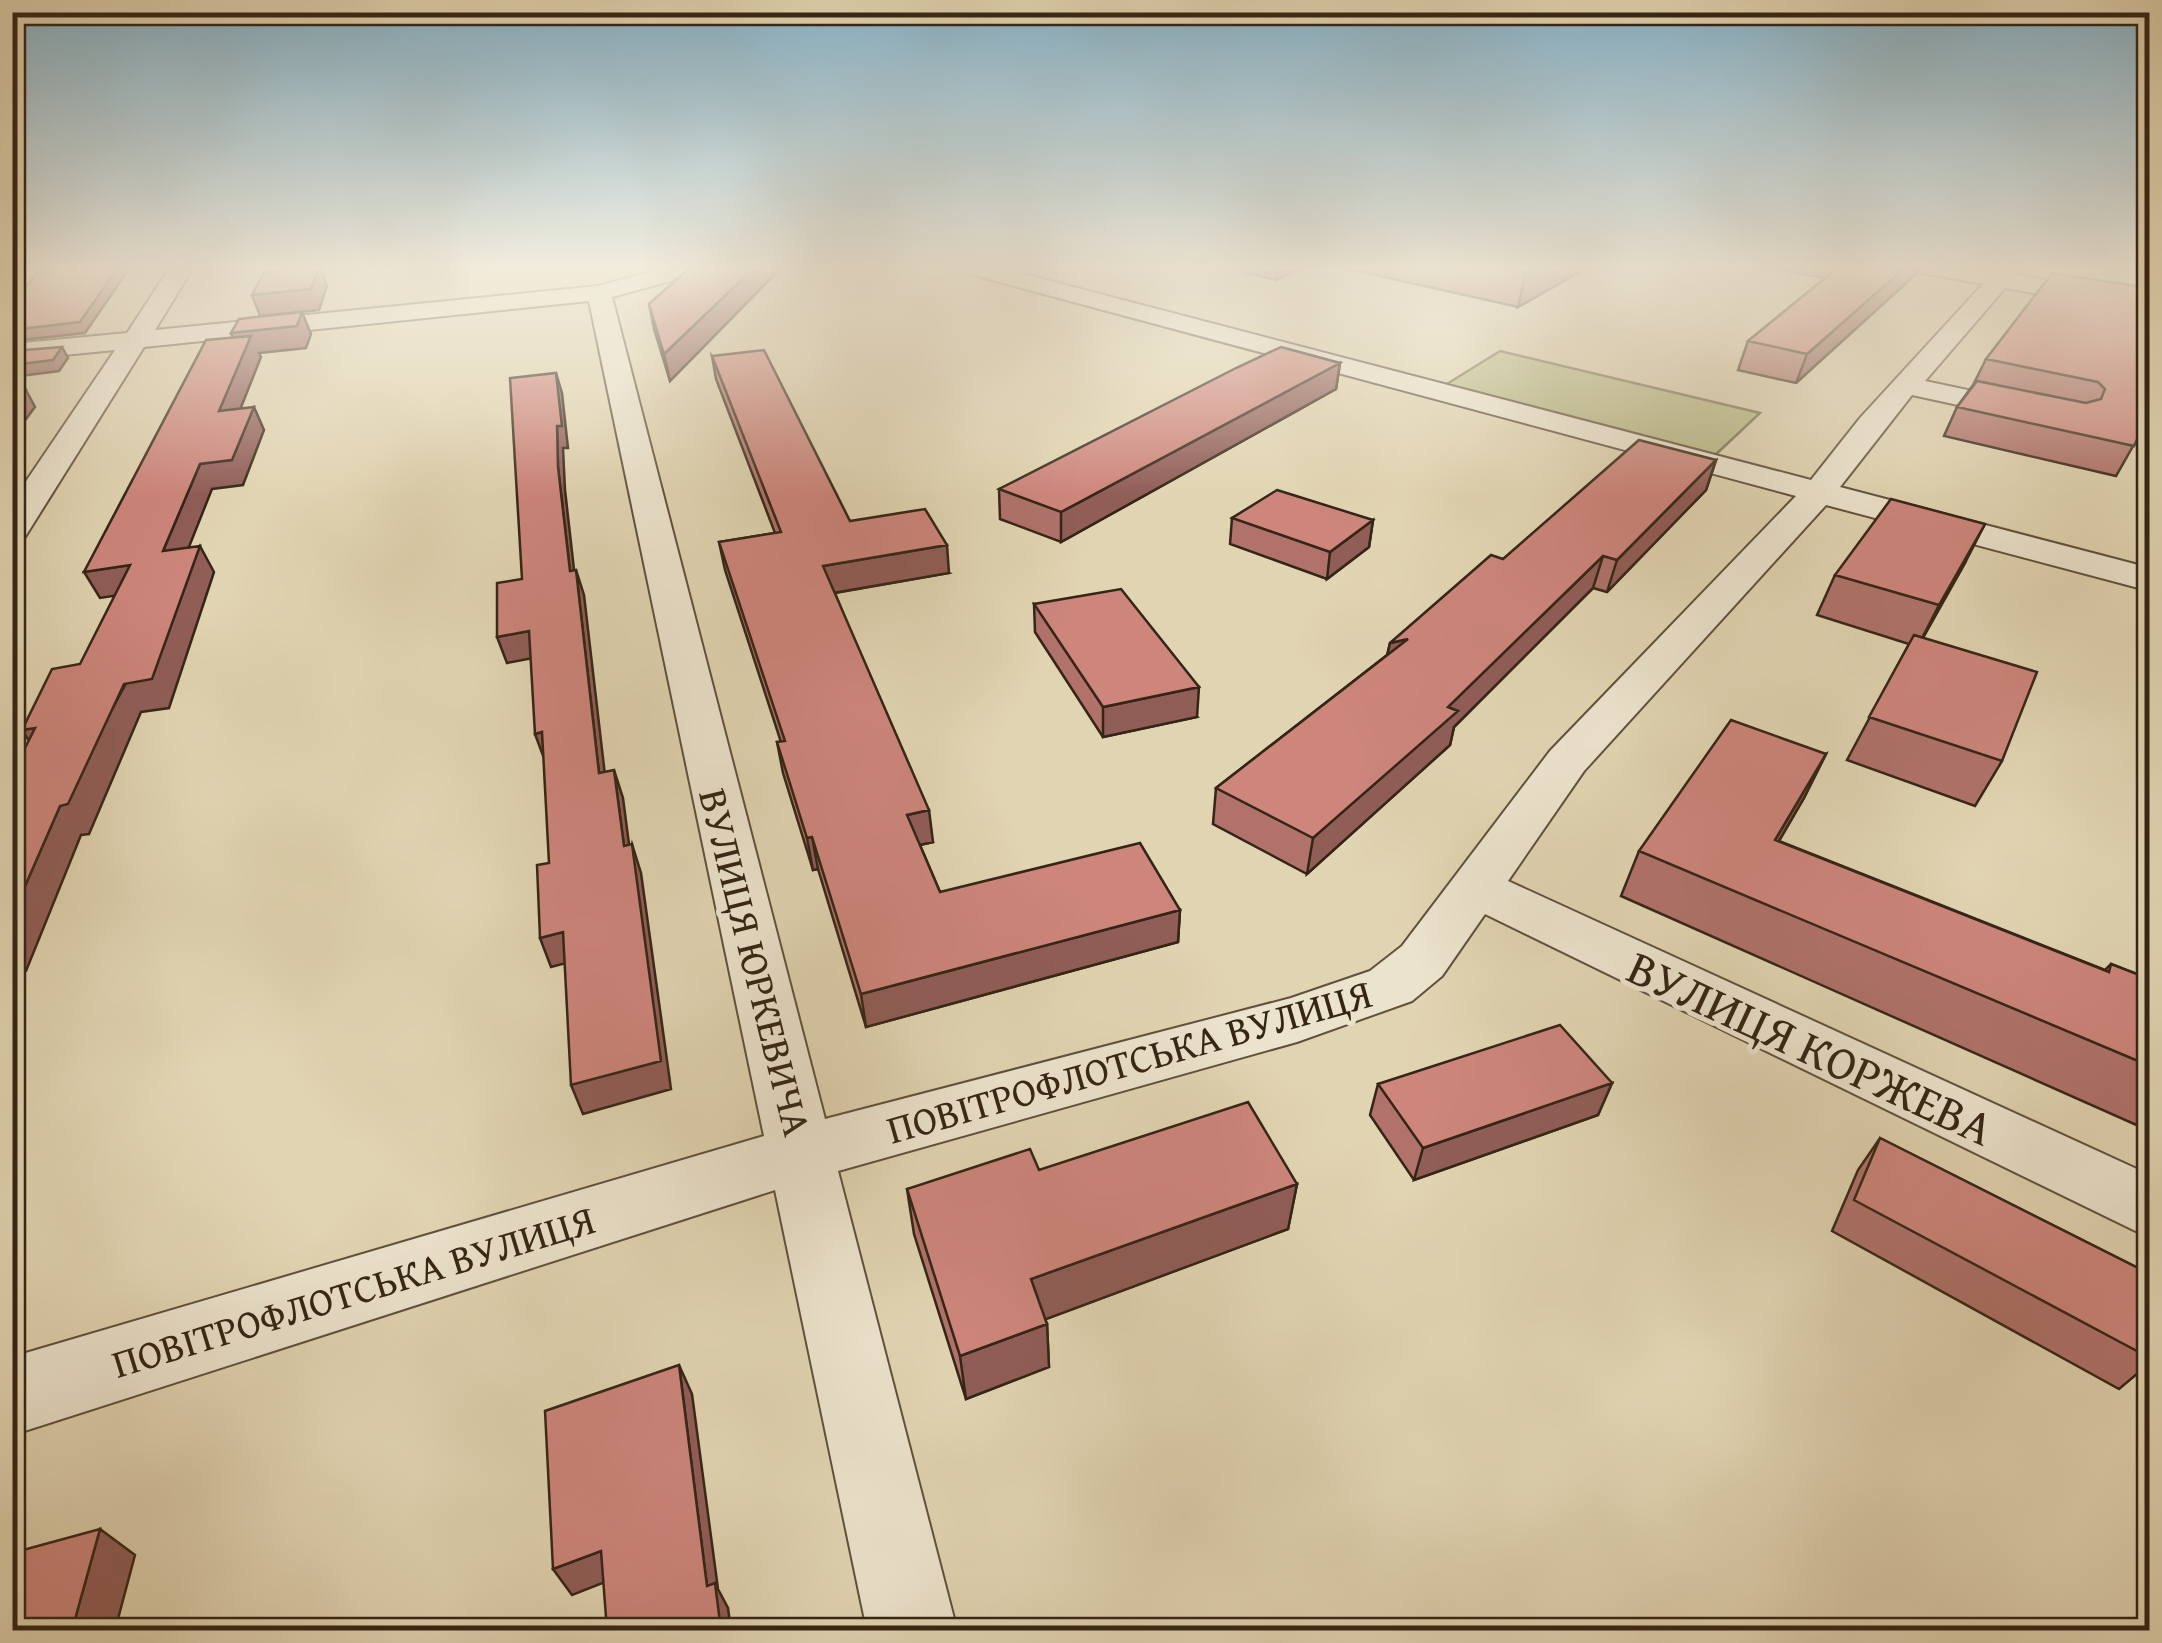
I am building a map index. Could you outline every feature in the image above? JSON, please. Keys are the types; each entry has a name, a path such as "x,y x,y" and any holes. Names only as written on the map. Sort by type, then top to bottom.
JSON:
{"street":[{"path":"12,352 108,343"},
{"path":"12,529 133,343"},
{"name":"ВУЛИЦЯ ЮРКЕВИЧА","path":"611,343 912,1630"},
{"path":"1255,343 2150,580"},
{"name":"ПОВІТРОФЛОТСЬКА ВУЛИЦЯ","path":"12,1396 802,1153 1296,1019 1391,986 1422,960 1567,760 1819,492 1944,343"},
{"path":"1905,385 2053,416"},
{"name":"ВУЛИЦЯ КОРЖЕВА","path":"1472,886 2150,1208"}],"green space":[{"path":"1500,351 1760,413 1713,457 1442,387"}],"building":[{"path":"205,343 248,343 219,411 254,407 232,460 200,464 163,551 200,546 152,679 124,684 68,804 60,806 12,916 12,774 35,728 22,730 52,669 80,664 130,565 84,572"},
{"path":"661,343 676,343 664,354"},
{"path":"1756,343 1820,343 1807,354"},
{"path":"1999,343 2150,343 2150,411 2134,446 1957,407 1977,381 2086,403 2101,399 2105,389 2098,382 1986,359"},
{"path":"62,347 53,360 12,365 12,351"},
{"path":"1281,347 1340,363 1061,512 999,489 1236,368"},
{"path":"764,350 850,521 925,509 947,545 823,566 929,810 907,815 940,892 1140,843 1180,910 861,994 812,837 807,838 777,742 785,741 719,542 781,532 712,356"},
{"path":"556,373 562,426 557,426 558,467 570,571 576,570 599,773 614,770 624,846 632,844 661,1061 571,1085 563,932 540,938 537,865 549,863 542,732 535,734 529,631 497,637 497,583 522,579 510,378"},
{"path":"12,380 26,390 12,407"},
{"path":"1639,440 1716,460 1617,560 1603,556 1448,707 1458,711 1313,838 1216,788 1408,639 1390,643 1491,555 1503,559"},
{"path":"1277,490 1373,520 1330,552 1232,518"},
{"path":"1891,499 1985,524 1939,605 1835,575"},
{"path":"1121,589 1199,687 1103,707 1034,604"},
{"path":"1914,635 2037,672 2002,761 1869,717"},
{"path":"1731,720 1826,754 1775,840 2109,972 2111,964 2150,979 2150,1066 1639,851"},
{"path":"1560,1025 1612,1083 1423,1148 1378,1084"},
{"path":"1248,1102 1297,1184 1031,1279 1047,1324 960,1356 907,1189 1030,1149 1039,1170"},
{"path":"1880,1138 2150,1274 2150,1358 1854,1200"},
{"path":"679,1365 707,1586 715,1583 721,1630 607,1630 601,1551 553,1569 545,1411"},
{"path":"100,1529 72,1630 12,1630 12,1553"}]}
